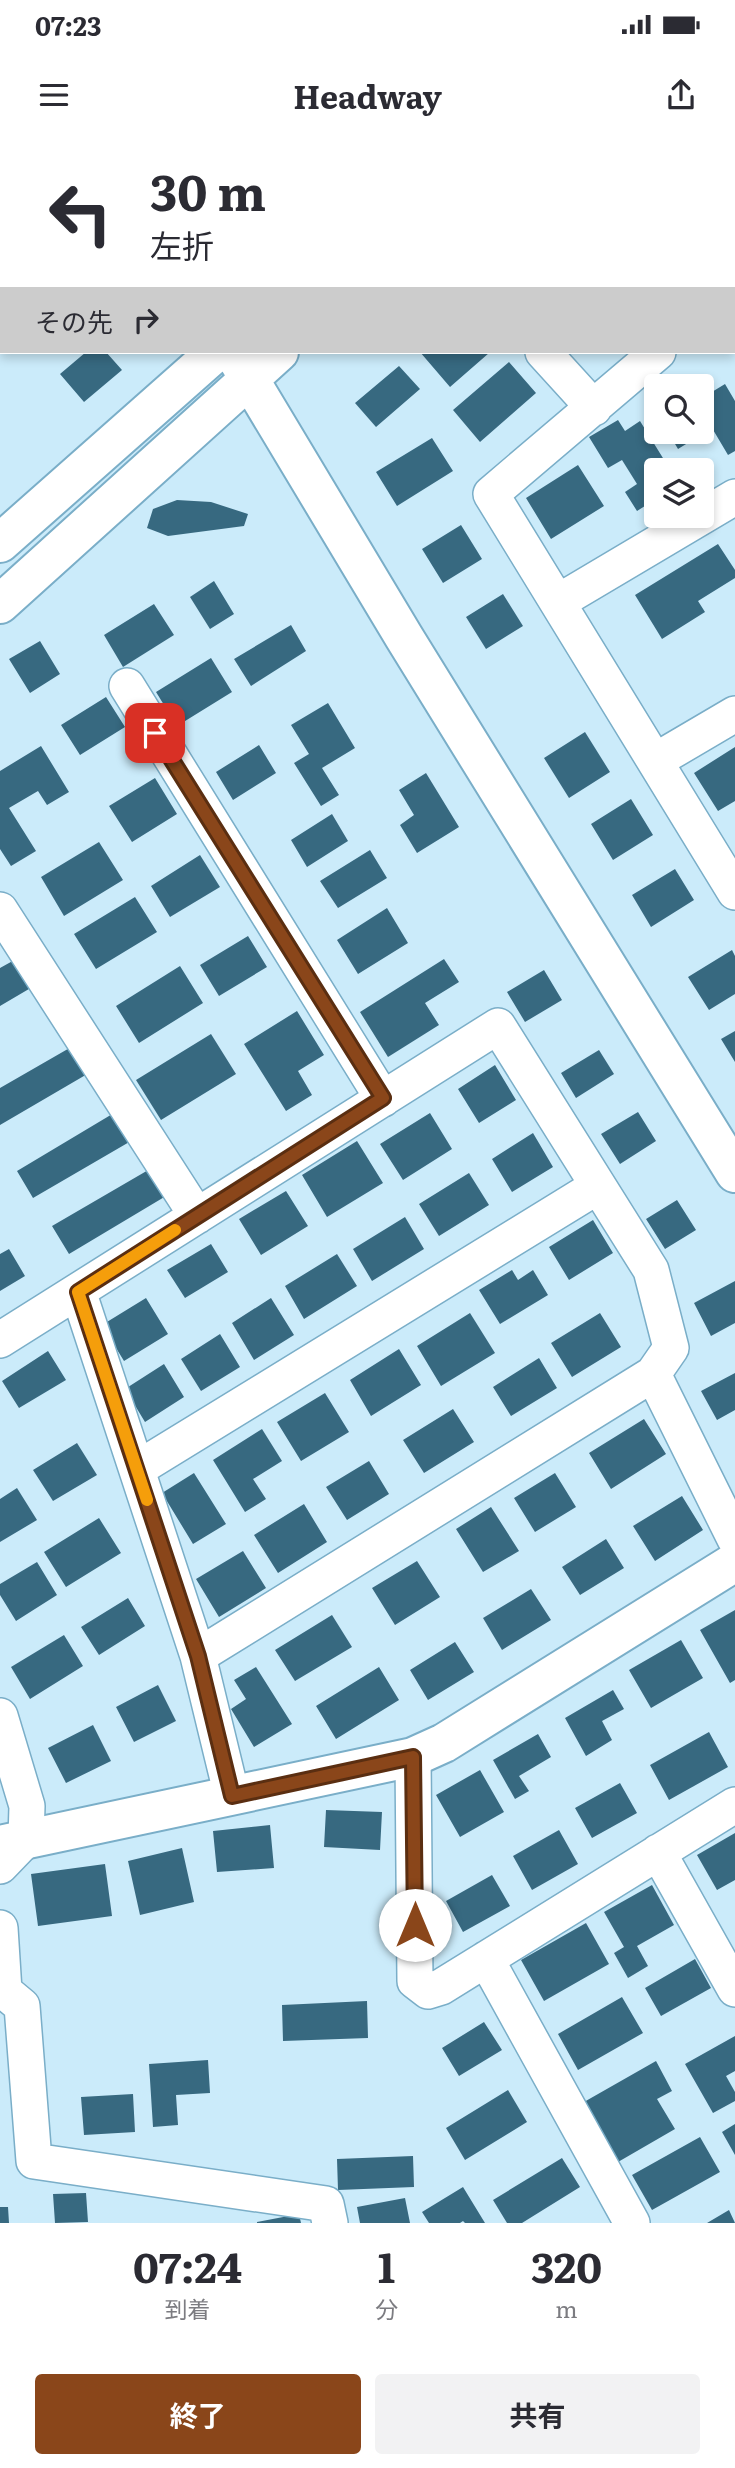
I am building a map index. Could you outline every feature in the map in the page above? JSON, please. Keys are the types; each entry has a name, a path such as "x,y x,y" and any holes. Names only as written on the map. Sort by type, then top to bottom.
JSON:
{"street":[{"path":"0,543 214,354"},
{"path":"0,604 241,365 273,354"},
{"path":"545,354 594,408"},
{"path":"655,354 491,494 735,892"},
{"path":"241,365 404,637 735,1173"},
{"path":"558,602 735,498"},
{"path":"127,687 383,1098"},
{"path":"655,761 735,714"},
{"path":"0,911 197,1216"},
{"path":"0,1340 498,1026 651,1270 671,1348 653,1374 198,1656"},
{"path":"137,1469 598,1186"},
{"path":"78,1292 198,1656 232,1796"},
{"path":"653,1374 735,1539"},
{"path":"9,1850 232,1796 413,1757 444,1743 735,1562"},
{"path":"0,1716 27,1806 9,1850"},
{"path":"413,1757 415,1981 428,1991 441,1987 735,1805"},
{"path":"659,1852 735,1989"},
{"path":"0,1928 4,1991 22,2006 34,2161 326,2204 330,2223"},
{"path":"486,1959 632,2223"}],"building":[{"path":"84,354 108,354 122,370 84,402 60,374"},
{"path":"422,354 488,354 450,387"},
{"path":"509,362 536,393 480,442 453,410"},
{"path":"399,366 420,389 376,427 355,403"},
{"path":"725,384 735,401 735,451 728,455 714,431 714,391"},
{"path":"618,420 625,431 640,421 644,427 644,444 654,444 663,458 644,458 644,507 637,511 625,492 637,484 622,460 608,468 589,437"},
{"path":"432,438 453,471 397,506 376,472"},
{"path":"578,465 604,506 551,539 526,498"},
{"path":"177,500 211,502 248,514 244,526 168,536 147,528 153,509"},
{"path":"461,525 482,559 443,583 422,549"},
{"path":"718,544 735,570 735,578 698,601 705,612 662,639 635,595"},
{"path":"214,581 234,614 210,629 190,597"},
{"path":"503,594 523,626 486,649 466,617"},
{"path":"154,604 174,635 123,667 104,635"},
{"path":"291,625 306,651 251,686 234,659"},
{"path":"40,641 60,674 30,693 9,659"},
{"path":"211,658 232,692 177,726 156,692"},
{"path":"106,697 125,727 80,755 61,725"},
{"path":"328,703 355,748 322,768 339,795 321,806 294,763 309,754 291,725"},
{"path":"585,732 610,772 569,798 544,758"},
{"path":"259,745 276,773 233,800 216,772"},
{"path":"41,746 69,792 47,805 38,791 9,808 36,851 11,866 0,849 0,771"},
{"path":"735,747 735,801 718,811 694,773"},
{"path":"426,773 459,827 417,853 400,825 414,815 399,790"},
{"path":"155,778 177,814 132,842 109,806"},
{"path":"631,799 653,835 613,860 591,824"},
{"path":"332,814 348,841 307,867 291,840"},
{"path":"99,842 123,880 64,916 41,877"},
{"path":"370,850 387,878 338,908 320,881"},
{"path":"200,855 220,887 170,917 151,886"},
{"path":"675,869 694,900 651,927 632,895"},
{"path":"135,897 157,932 96,969 74,934"},
{"path":"387,908 408,943 358,974 337,940"},
{"path":"248,936 267,967 219,996 200,965"},
{"path":"732,950 735,956 735,994 709,1010 688,977"},
{"path":"18,958 34,986 0,1006 0,968"},
{"path":"444,959 459,982 425,1003 439,1025 388,1057 360,1012"},
{"path":"180,966 203,1003 139,1043 116,1006"},
{"path":"544,970 562,1000 525,1022 507,992"},
{"path":"297,1011 324,1055 298,1071 312,1095 286,1111 244,1044"},
{"path":"735,1031 735,1062 721,1039"},
{"path":"211,1034 236,1074 161,1120 136,1080"},
{"path":"73,1046 89,1073 0,1125 0,1088"},
{"path":"599,1050 614,1074 576,1098 561,1073"},
{"path":"495,1065 516,1100 479,1123 458,1089"},
{"path":"638,1112 656,1141 620,1164 601,1134"},
{"path":"114,1113 131,1141 33,1198 17,1171"},
{"path":"430,1113 452,1149 403,1180 380,1144"},
{"path":"533,1133 553,1167 512,1192 492,1159"},
{"path":"357,1141 383,1183 327,1217 302,1175"},
{"path":"150,1169 166,1196 69,1254 52,1226"},
{"path":"469,1173 489,1205 439,1236 419,1204"},
{"path":"286,1191 308,1226 261,1255 239,1219"},
{"path":"677,1200 696,1230 665,1249 646,1219"},
{"path":"405,1217 424,1249 372,1281 353,1249"},
{"path":"593,1220 613,1253 569,1280 549,1247"},
{"path":"211,1244 228,1272 185,1298 167,1270"},
{"path":"9,1249 25,1276 0,1291 0,1254"},
{"path":"337,1254 357,1286 304,1319 285,1286"},
{"path":"512,1270 518,1280 533,1270 548,1295 500,1324 479,1290"},
{"path":"735,1281 735,1323 711,1336 694,1303"},
{"path":"146,1298 168,1334 124,1361 102,1325"},
{"path":"271,1298 294,1335 254,1360 232,1323"},
{"path":"470,1313 495,1353 441,1386 417,1346"},
{"path":"600,1313 621,1347 572,1377 551,1343"},
{"path":"220,1334 240,1367 201,1391 181,1359"},
{"path":"399,1349 421,1385 371,1416 350,1380"},
{"path":"48,1351 66,1380 19,1408 2,1381"},
{"path":"539,1358 557,1388 511,1416 493,1387"},
{"path":"164,1364 184,1397 145,1422 125,1389"},
{"path":"735,1373 735,1410 717,1420 701,1391"},
{"path":"325,1393 349,1432 301,1461 277,1422"},
{"path":"453,1409 474,1442 424,1473 403,1440"},
{"path":"644,1419 666,1454 611,1489 589,1453"},
{"path":"262,1429 282,1461 253,1479 266,1499 245,1512 213,1460"},
{"path":"77,1443 97,1475 53,1501 33,1470"},
{"path":"369,1461 389,1494 347,1520 326,1487"},
{"path":"194,1473 226,1524 193,1544 162,1493"},
{"path":"555,1473 576,1507 535,1532 514,1498"},
{"path":"17,1488 37,1520 0,1542 0,1499"},
{"path":"682,1496 703,1530 655,1561 633,1526"},
{"path":"304,1504 327,1542 278,1573 254,1535"},
{"path":"491,1507 519,1551 483,1572 456,1529"},
{"path":"99,1518 121,1553 66,1587 44,1552"},
{"path":"606,1539 624,1568 580,1595 562,1567"},
{"path":"243,1551 266,1588 219,1617 196,1579"},
{"path":"417,1561 440,1597 395,1625 372,1588"},
{"path":"37,1562 57,1595 16,1621 0,1595 0,1584"},
{"path":"531,1589 551,1620 502,1650 483,1618"},
{"path":"128,1598 145,1626 99,1655 81,1627"},
{"path":"735,1610 735,1680 730,1683 700,1630"},
{"path":"332,1615 352,1647 295,1681 275,1650"},
{"path":"64,1635 83,1666 30,1699 11,1667"},
{"path":"681,1640 703,1678 651,1708 629,1670"},
{"path":"455,1642 474,1672 428,1700 410,1670"},
{"path":"256,1667 292,1724 254,1747 231,1709 246,1699 234,1680"},
{"path":"379,1667 399,1700 336,1739 316,1706"},
{"path":"158,1685 176,1721 134,1742 116,1707"},
{"path":"613,1690 624,1709 602,1721 612,1740 586,1756 565,1718"},
{"path":"93,1725 111,1761 66,1783 48,1748"},
{"path":"709,1732 728,1767 669,1800 650,1765"},
{"path":"538,1734 551,1757 519,1776 529,1791 515,1799 493,1760"},
{"path":"480,1770 504,1812 460,1837 436,1795"},
{"path":"620,1783 637,1813 592,1838 575,1808"},
{"path":"326,1810 382,1812 380,1850 324,1847"},
{"path":"270,1825 274,1868 217,1872 213,1831"},
{"path":"559,1830 578,1864 532,1890 513,1856"},
{"path":"735,1833 735,1880 717,1890 697,1855"},
{"path":"182,1848 194,1902 140,1915 128,1861"},
{"path":"105,1864 112,1916 38,1926 31,1874"},
{"path":"492,1875 510,1906 463,1932 446,1901"},
{"path":"652,1885 674,1925 637,1946 648,1966 628,1978 614,1953 624,1947 604,1912"},
{"path":"586,1923 609,1964 544,2001 521,1960"},
{"path":"695,1959 711,1988 661,2016 645,1988"},
{"path":"622,1997 643,2033 578,2070 558,2034"},
{"path":"367,2001 368,2038 283,2041 282,2005"},
{"path":"484,2022 502,2050 459,2076 442,2048"},
{"path":"735,2036 735,2071 726,2076 735,2092 735,2101 713,2113 685,2064"},
{"path":"208,2060 210,2093 176,2095 178,2125 153,2127 149,2064"},
{"path":"656,2061 672,2091 657,2099 675,2129 618,2162 584,2102"},
{"path":"508,2090 527,2122 465,2160 446,2128"},
{"path":"133,2094 135,2132 84,2135 81,2097"},
{"path":"735,2124 735,2155 722,2132"},
{"path":"700,2137 720,2172 652,2210 632,2175"},
{"path":"413,2156 414,2187 338,2190 337,2159"},
{"path":"562,2158 580,2187 522,2223 507,2223 493,2200"},
{"path":"463,2187 485,2223 429,2223 422,2212"},
{"path":"86,2193 88,2222 55,2223 53,2194"},
{"path":"405,2198 410,2223 360,2223 357,2207"},
{"path":"0,2207 8,2207 9,2223 0,2223"},
{"path":"729,2210 735,2223 707,2223"},
{"path":"299,2214 301,2223 257,2223 257,2222"}],"slow traffic":[{"path":"147,1500 78,1292 175,1230"}],"route":[{"path":"155,733 383,1098 78,1292 198,1656 232,1796 413,1757 415,1925"}]}
